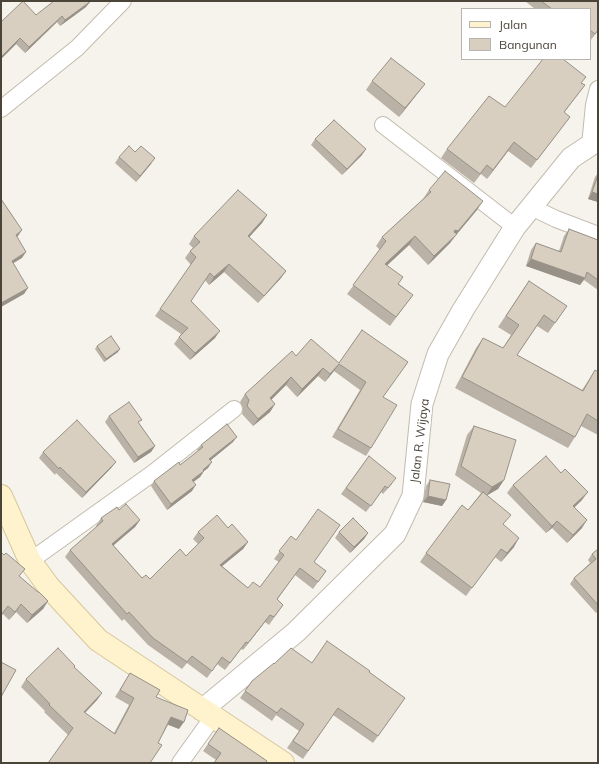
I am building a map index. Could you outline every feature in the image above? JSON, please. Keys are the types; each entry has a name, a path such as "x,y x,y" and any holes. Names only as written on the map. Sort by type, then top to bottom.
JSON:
{"main road":[{"path":"1,496 30,561 49,587 98,640 283,763"}],"street":[{"path":"1,109 77,48 123,1"},
{"path":"594,143 594,104 598,89"},
{"path":"384,125 515,227"},
{"name":"Jalan R. Wijaya","path":"208,713 296,632 395,534 412,496 422,404 438,354 463,310 515,227 571,158 594,143"},
{"path":"531,207 556,219 598,235"},
{"path":"30,561 153,473 234,409"},
{"path":"180,763 208,713"}],"building":[{"path":"23,1 36,15 54,1 91,1 65,20 62,16 29,47 20,38 1,57 1,22"},
{"path":"541,1 598,1 598,30 595,34 591,31 591,8 551,8"},
{"path":"391,58 425,84 405,108 372,81"},
{"path":"542,60 564,60 586,77 581,83 585,85 564,112 570,117 537,160 514,142 493,170 487,165 480,174 447,149 489,96 505,107"},
{"path":"334,120 366,149 347,169 315,139"},
{"path":"129,146 135,152 141,146 155,158 140,176 119,157"},
{"path":"445,171 483,201 458,231 455,230 454,232 457,234 434,256 415,236 385,264 403,277 398,284 413,295 396,317 353,285 386,241 382,237 431,192 429,190"},
{"path":"598,175 598,194 592,192"},
{"path":"238,190 267,215 248,236 286,271 264,296 229,264 214,277 210,273 191,301 220,331 195,353 179,337 188,328 160,309 196,257 190,251 200,242 194,236"},
{"path":"1,199 22,230 16,235 26,252 12,261 28,288 1,303"},
{"path":"569,229 598,240 598,280 587,272 585,278 531,259 536,243 561,252"},
{"path":"529,281 567,306 555,323 544,315 517,355 583,391 595,370 598,372 598,421 587,414 575,437 462,377 483,338 503,348 519,325 506,316"},
{"path":"362,330 408,362 383,397 397,405 371,448 338,429 366,382 339,364 330,374 323,368 302,389 291,377 270,398 275,404 258,419 247,406 249,400 245,394 292,351 296,356 311,339 339,363"},
{"path":"111,336 120,349 106,359 97,346"},
{"path":"129,402 142,420 138,422 155,446 138,457 109,416"},
{"path":"77,420 116,462 86,492 60,467 59,469 43,452"},
{"path":"227,424 237,437 209,459 212,462 203,470 204,471 192,480 196,485 171,504 154,481 179,462 180,465 203,447 201,445"},
{"path":"474,426 516,440 504,480 492,487 461,466"},
{"path":"369,456 396,478 388,488 385,486 371,506 346,488"},
{"path":"546,456 561,473 565,469 588,492 573,506 587,520 573,535 557,521 552,526 513,485"},
{"path":"430,480 450,484 446,500 428,496"},
{"path":"483,492 511,515 503,524 519,538 507,553 501,549 472,588 426,553 462,505 468,510"},
{"path":"126,504 140,520 112,544 142,578 146,575 150,579 180,549 186,556 204,538 198,532 217,515 228,528 232,524 248,542 220,565 248,588 253,582 260,587 284,555 279,551 291,536 296,540 318,509 340,525 314,562 326,571 318,582 300,568 277,599 283,605 274,617 270,615 230,663 222,657 212,671 192,656 187,662 153,638 129,612 127,614 70,550 103,521 101,518 117,507 119,510"},
{"path":"353,518 368,533 354,547 339,532"},
{"path":"598,549 598,605 574,578 596,559 592,554"},
{"path":"1,552 4,555 6,553 25,569 19,576 48,601 32,615 21,604 15,612 8,606 1,615"},
{"path":"327,641 405,698 378,736 338,708 308,751 293,741 304,724 281,708 277,713 245,691 252,681 274,664 291,648 312,663"},
{"path":"58,648 75,666 74,667 102,693 84,712 115,734 134,698 120,690 130,673 160,690 156,697 188,710 184,722 171,717 158,743 162,745 150,763 48,763 73,728 49,705 50,704 26,679"},
{"path":"1,662 16,670 1,697"},
{"path":"219,728 267,761 266,763 214,763 221,753 208,744"}]}
